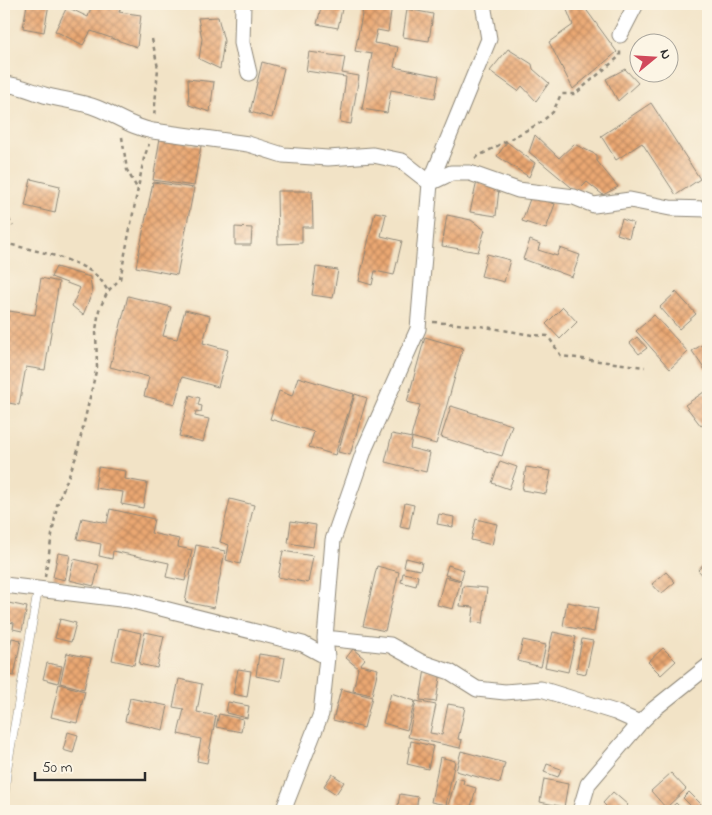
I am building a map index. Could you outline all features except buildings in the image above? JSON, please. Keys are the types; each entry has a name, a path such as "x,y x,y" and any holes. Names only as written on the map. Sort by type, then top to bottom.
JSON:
{"street":[{"path":"243,4 242,43 249,73"},
{"path":"286,810 321,714 327,657 325,638 332,540 365,448 418,329 430,183 489,39 483,4"},
{"path":"620,35 636,4"},
{"path":"4,84 15,85 47,96 96,107 117,119 139,128 153,131 248,144 283,155 328,158 373,155 402,161 430,183"},
{"path":"430,183 451,173 470,173 518,190 574,197 594,205 630,200 670,208 708,209"},
{"path":"4,585 129,600 303,644 327,657"},
{"path":"325,638 390,645 421,662 450,672 477,689 505,692 541,689 615,712 640,723"},
{"path":"580,811 588,784 640,723 654,708 708,666"}],"lane":[{"path":"4,798 7,769 41,590"}],"path":[{"path":"475,158 540,123 554,112 561,94 575,94 620,56 620,35"},
{"path":"41,590 57,505 76,457 97,367 96,330 99,310 108,291 120,279 137,189 153,131 158,68 152,39"},
{"path":"117,119 122,138 126,170 137,189"},
{"path":"4,212 13,226"},
{"path":"4,243 59,257 75,264 99,278 108,291"},
{"path":"419,320 480,326 548,336 561,356 645,367"}]}
